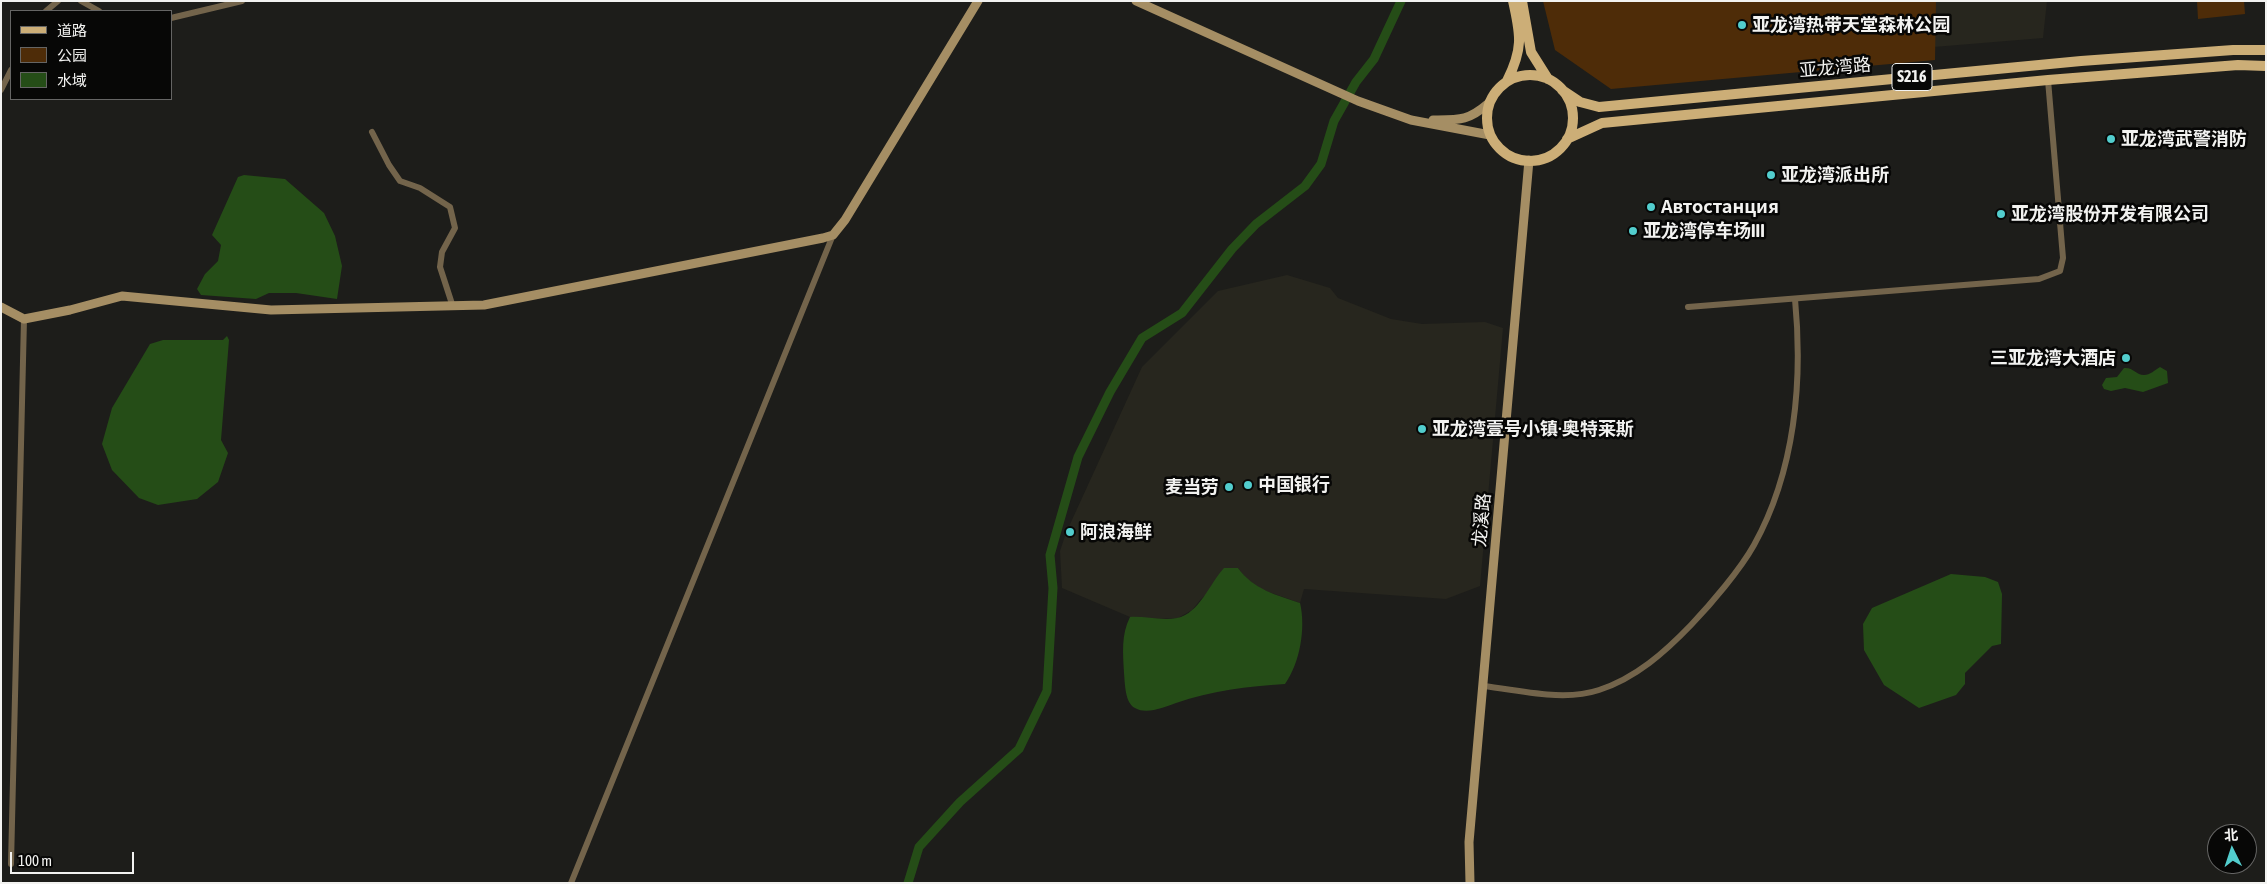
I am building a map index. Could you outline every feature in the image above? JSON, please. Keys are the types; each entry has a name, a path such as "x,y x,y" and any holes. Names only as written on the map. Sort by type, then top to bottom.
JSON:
{"main road":[{"path":"1513,1 1520,49 1518,58 1507,81 1489,102 1486,119 1490,136 1500,148 1513,157 1529,160"},
{"name":"S216","path":"1522,1 1531,52 1548,79 1562,90 1571,105 1572,114 1572,123 1567,139 1544,158 1529,160"},
{"name":"亚龙湾路","path":"1562,90 1580,102 1599,107 2081,61 2232,50 2266,50"},
{"name":"亚龙湾路","path":"1567,139 1602,123 2048,80 2238,65 2266,66"},
{"path":"1507,81 1527,75 1548,79"}],"street":[{"path":"47,10 58,1"},
{"path":"81,1 97,10"},
{"path":"172,18 242,1"},
{"path":"571,883 833,235 845,220 978,1"},
{"path":"1136,1 1358,100 1411,120 1490,136"},
{"path":"1,90 10,72"},
{"path":"1688,307 2039,279 2060,271 2063,258 2048,80"},
{"path":"1411,120 1462,120 1476,114 1489,102"},
{"path":"372,132 388,165 400,181 420,188 450,207 455,228 442,252 440,267 453,307"},
{"name":"龙溪路","path":"1470,883 1469,842 1529,160"},
{"path":"1,307 24,319 70,310 122,296 271,310 484,305 833,235"},
{"path":"1483,686 1560,695 1599,690 1635,673 1669,648 1700,615 1754,545 1774,499 1788,457 1796,397 1799,339 1795,299"},
{"path":"11,864 24,319"}],"shaded area":[{"path":"1660,1 2047,1 2043,38 1666,69"},
{"path":"1287,275 1330,288 1338,298 1391,319 1422,324 1485,322 1503,328 1480,586 1446,599 1304,589 1300,603 1263,590 1246,579 1238,568 1201,599 1192,610 1178,618 1155,619 1130,617 1062,588 1060,551 1066,533 1142,367 1218,291"}],"green space":[{"name":"亚龙湾热带天堂森林公园","path":"1543,1 1936,1 1935,60 1611,89 1555,50"},
{"path":"2197,1 2244,1 2245,14 2198,19"}],"water":[{"path":"244,175 285,179 324,213 335,236 342,266 337,299 296,293 269,293 256,299 201,295 197,289 205,274 218,261 221,245 212,235 238,177"},
{"path":"227,336 229,340 221,440 228,453 218,482 197,499 158,505 139,498 112,470 102,444 112,408 150,344 163,340 223,340"},
{"path":"2160,367 2167,371 2168,383 2143,392 2125,388 2111,391 2104,389 2102,385 2106,378 2117,377 2124,368 2144,375"},
{"path":"1224,568 1238,568 1258,586 1300,603 1302,634 1298,656 1285,684 1216,692 1150,711 1135,708 1127,698 1124,673 1124,637 1130,617 1165,619 1185,615 1192,611 1204,597"},
{"path":"1951,574 1985,577 1998,582 2002,594 2001,644 1992,646 1965,673 1965,684 1956,695 1919,708 1884,685 1864,650 1863,624 1872,608"}],"waterway":[{"path":"908,883 919,847 960,802 1019,749 1047,691 1053,588 1050,555 1078,457 1110,392 1142,338 1182,313 1232,249 1256,224 1305,186 1321,164 1334,121 1356,82 1374,59 1401,1"}],"place":[{"name":"亚龙湾热带天堂森林公园","path":"1742,25"},
{"name":"亚龙湾武警消防","path":"2111,139"},
{"name":"亚龙湾派出所","path":"1771,175"},
{"name":"Автостанция","path":"1651,207"},
{"name":"亚龙湾股份开发有限公司","path":"2001,214"},
{"name":"亚龙湾停车场III","path":"1633,231"},
{"name":"三亚龙湾大酒店","path":"2126,358"},
{"name":"亚龙湾壹号小镇·奥特莱斯","path":"1422,429"},
{"name":"中国银行","path":"1248,485"},
{"name":"麦当劳","path":"1229,487"},
{"name":"阿浪海鲜","path":"1070,532"}]}
